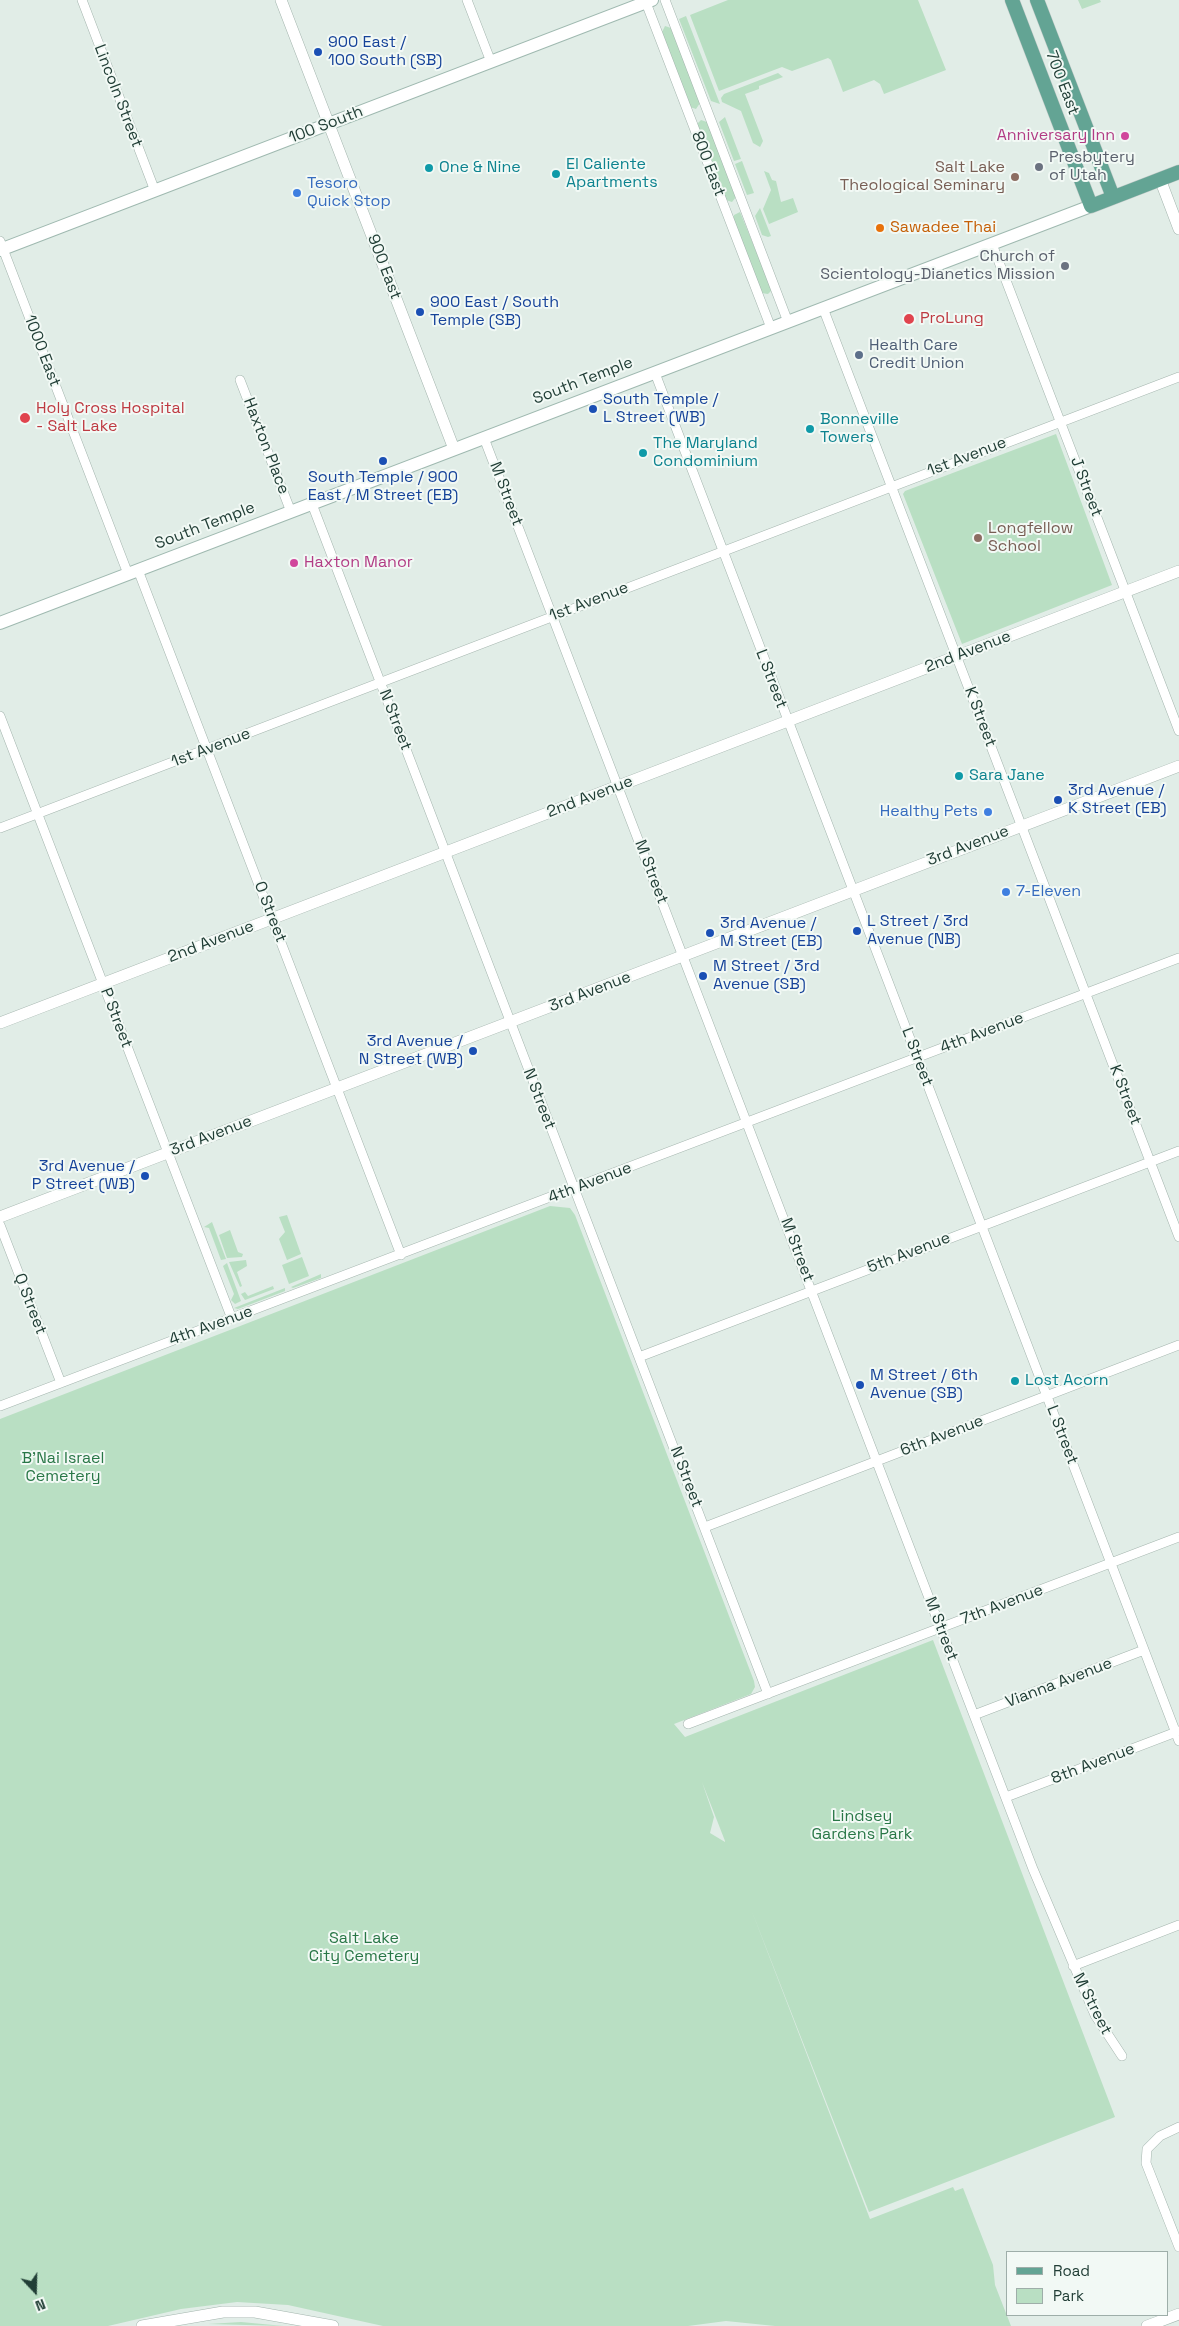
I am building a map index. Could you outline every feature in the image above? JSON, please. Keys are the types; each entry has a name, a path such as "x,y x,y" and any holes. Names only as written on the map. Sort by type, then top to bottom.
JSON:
{"main road":[{"name":"700 East","path":"1012,0 1091,206"},
{"name":"700 East","path":"1037,0 1113,197"},
{"name":"100 South","path":"1,247 155,191 648,1"},
{"name":"South Temple","path":"0,623 1179,172"}],"street":[{"name":"Lincoln Street","path":"82,0 155,191"},
{"name":"900 East","path":"281,0 454,449"},
{"path":"467,0 491,62"},
{"name":"800 East","path":"665,0 788,322"},
{"name":"800 East","path":"648,1 690,117 771,328"},
{"path":"690,117 707,111"},
{"path":"1160,180 1179,229"},
{"path":"727,212 744,205"},
{"name":"J Street","path":"992,244 1179,731"},
{"name":"1000 East","path":"1,247 133,572"},
{"name":"K Street","path":"823,308 1179,1237"},
{"name":"L Street","path":"655,373 852,891 1178,1735"},
{"name":"1st Avenue","path":"0,828 1179,377"},
{"name":"Haxton Place","path":"240,380 291,512"},
{"name":"M Street","path":"484,438 1006,1797 1073,1966 1098,2021 1122,2056"},
{"name":"N Street","path":"312,504 768,1694"},
{"name":"2nd Avenue","path":"0,1023 1179,571"},
{"name":"O Street","path":"133,572 207,749 401,1255"},
{"name":"P Street","path":"0,716 232,1319"},
{"name":"3rd Avenue","path":"0,1217 1179,766"},
{"name":"4th Avenue","path":"0,1406 1179,958"},
{"name":"5th Avenue","path":"639,1357 1179,1151"},
{"name":"Q Street","path":"0,1225 61,1383"},
{"name":"6th Avenue","path":"705,1527 1179,1346"},
{"name":"7th Avenue","path":"688,1724 1179,1537"},
{"name":"Vianna Avenue","path":"974,1715 1144,1650"},
{"name":"8th Avenue","path":"1006,1797 1178,1735"},
{"path":"1073,1966 1179,1925"},
{"path":"1179,2127 1160,2136 1147,2149 1146,2163 1179,2247"},
{"path":"142,2326 223,2312 255,2312 333,2326"},
{"path":"1148,2326 1179,2314"}],"green space":[{"path":"728,0 918,0 946,70 884,94 880,84 874,80 843,92 831,60 828,58 792,71 782,67 719,91 690,15"},
{"path":"1078,0 1100,0 1101,2 1082,9"},
{"path":"686,16 720,104 711,101 679,19"},
{"path":"665,26 671,28 700,103 696,109 690,107 662,32"},
{"path":"778,73 783,77 759,86 759,89 745,94 763,141 760,147 753,143 741,111 722,102 721,98 724,94"},
{"path":"725,117 741,159 734,161 719,122"},
{"path":"701,120 707,122 736,197 732,202 726,200 697,124"},
{"path":"742,161 754,193 747,195 735,164"},
{"path":"764,171 769,173 772,180 776,181 781,202 793,198 798,212 769,224 763,209 771,190"},
{"path":"760,208 771,236 768,237 762,235 755,216"},
{"path":"740,212 772,290 768,294 761,293 733,219 734,215"},
{"path":"1056,434 1112,585 962,644 903,494 905,491"},
{"name":"Salt Lake City Cemetery","path":"550,1206 570,1208 575,1215 754,1681 755,1687 751,1694 674,1724 685,1737 933,1640 1115,2117 869,2212 751,1909 870,2219 953,2187 955,2191 963,2188 993,2265 995,2285 1011,2326 775,2326 726,2321 688,2326 383,2326 288,2305 237,2302 181,2309 108,2326 0,2326 0,1419","holes":["702,1782 725,1842 710,1833 714,1817"]},
{"path":"287,1215 301,1254 287,1260 279,1239 285,1232 279,1217"},
{"path":"212,1222 226,1259 221,1260 209,1228 204,1227"},
{"path":"230,1230 238,1252 243,1254 242,1257 227,1258 219,1235"},
{"path":"302,1257 309,1276 289,1284 282,1265"},
{"path":"246,1260 247,1266 237,1272 242,1286 240,1287 229,1262"},
{"path":"227,1263 241,1301 235,1304 231,1300 234,1294 223,1266"},
{"path":"321,1274 321,1278 293,1288 291,1287"},
{"path":"273,1286 274,1289 245,1300 241,1294 245,1292 248,1296"},
{"path":"285,1288 285,1291 238,1309 234,1308"},
{"path":"241,2322 284,2326 208,2324"}],"place":[{"name":"900 East / 100 South (SB)","path":"318,52"},
{"name":"Anniversary Inn","path":"1125,136"},
{"name":"Presbytery of Utah","path":"1039,167"},
{"name":"One & Nine","path":"429,168"},
{"name":"El Caliente Apartments","path":"556,174"},
{"name":"Salt Lake Theological Seminary","path":"1015,177"},
{"name":"Tesoro Quick Stop","path":"297,193"},
{"name":"Sawadee Thai","path":"880,228"},
{"name":"Church of Scientology-Dianetics Mission","path":"1065,266"},
{"name":"900 East / South Temple (SB)","path":"420,312"},
{"name":"ProLung","path":"909,319"},
{"name":"Health Care Credit Union","path":"859,355"},
{"name":"South Temple / L Street (WB)","path":"593,409"},
{"name":"Holy Cross Hospital - Salt Lake","path":"25,418"},
{"name":"Bonneville Towers","path":"810,429"},
{"name":"The Maryland Condominium","path":"643,453"},
{"name":"South Temple / 900 East / M Street (EB)","path":"383,461"},
{"name":"Longfellow School","path":"978,538"},
{"name":"Haxton Manor","path":"294,563"},
{"name":"Sara Jane","path":"959,776"},
{"name":"3rd Avenue / K Street (EB)","path":"1058,800"},
{"name":"Healthy Pets","path":"988,812"},
{"name":"7-Eleven","path":"1006,892"},
{"name":"L Street / 3rd Avenue (NB)","path":"857,931"},
{"name":"3rd Avenue / M Street (EB)","path":"710,933"},
{"name":"M Street / 3rd Avenue (SB)","path":"703,976"},
{"name":"3rd Avenue / N Street (WB)","path":"473,1051"},
{"name":"3rd Avenue / P Street (WB)","path":"145,1176"},
{"name":"Lost Acorn","path":"1015,1381"},
{"name":"M Street / 6th Avenue (SB)","path":"860,1385"}],"park label":[{"name":"B'Nai Israel Cemetery","path":"63,1468"},
{"name":"Lindsey Gardens Park","path":"862,1826"}]}
